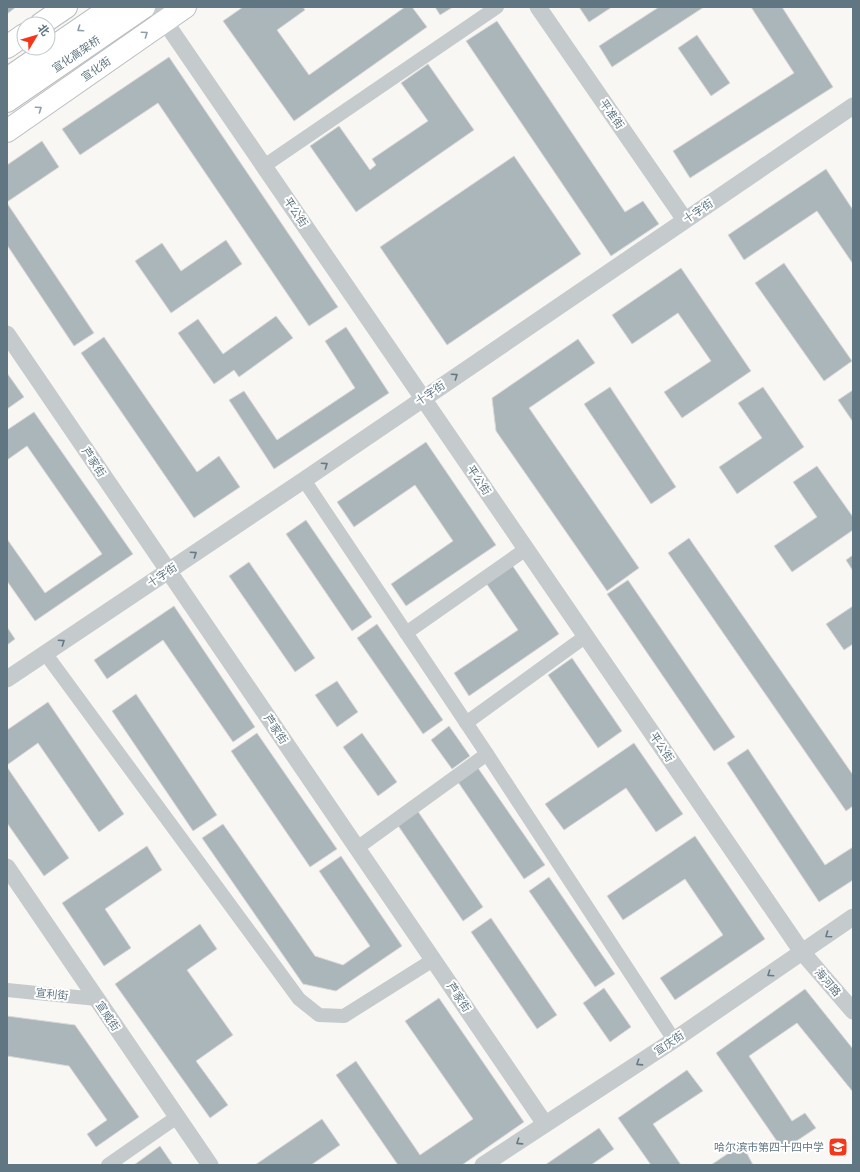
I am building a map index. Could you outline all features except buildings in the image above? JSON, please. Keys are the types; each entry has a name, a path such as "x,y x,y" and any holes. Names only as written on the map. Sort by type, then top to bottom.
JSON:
{"highway":[{"path":"53,16 66,7"},
{"name":"宣化高架桥","path":"7,79 112,7"},
{"name":"宣化高架桥","path":"7,101 144,7"},
{"name":"宣化街","path":"7,131 160,14 185,7"},
{"path":"7,47 16,41"}],"street":[{"path":"264,166 497,7"},
{"name":"平准街","path":"538,7 685,220"},
{"name":"平公街","path":"160,14 802,952"},
{"name":"十字街","path":"7,680 304,480 853,106"},
{"name":"芦家街","path":"7,334 546,1124"},
{"path":"304,480 466,722 674,1040"},
{"path":"406,633 526,549"},
{"path":"466,722 586,636"},
{"path":"45,653 299,1000 319,1015 344,1016 434,960"},
{"path":"357,848 487,754"},
{"name":"宣威街","path":"7,867 210,1165"},
{"name":"宣庆街","path":"483,1165 674,1040 853,917"},
{"name":"海河路","path":"802,952 853,1011"},
{"name":"宣利街","path":"7,990 97,999"},
{"path":"108,1165 177,1117"}],"place":[{"name":"哈尔滨市第四十四中学","path":"838,1147"}]}
